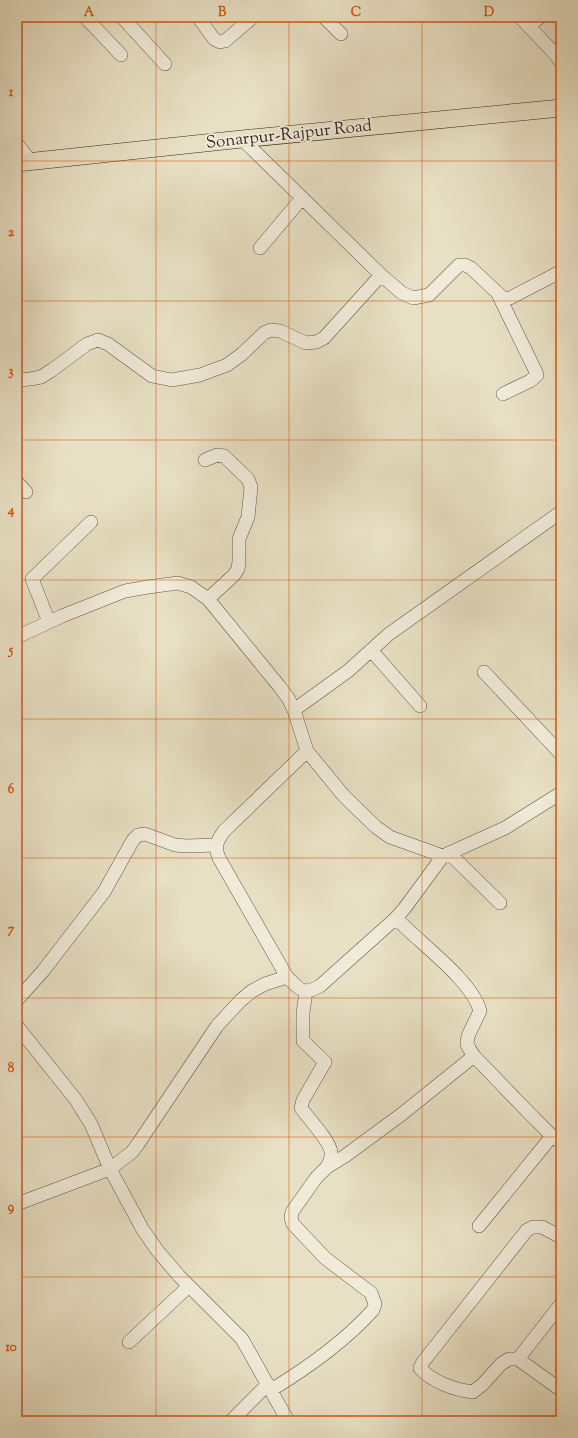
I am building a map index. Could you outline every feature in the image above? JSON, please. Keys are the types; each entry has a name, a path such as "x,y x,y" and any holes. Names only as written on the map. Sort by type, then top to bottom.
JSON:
{"main road":[{"name":"Sonarpur-Rajpur Road","path":"24,163 242,139 561,108"}],"street":[{"path":"85,17 121,55"},
{"path":"122,17 165,64"},
{"path":"198,17 214,39 220,42 225,40 253,17"},
{"path":"324,17 341,34"},
{"path":"540,17 524,22 561,62"},
{"path":"242,139 381,275 402,293 413,298 429,294 459,265 465,265 480,274 497,292 506,298 510,298 558,273 561,273"},
{"path":"17,144 24,163"},
{"path":"260,248 302,198"},
{"path":"17,380 42,377 87,344 98,340 108,344 152,376 172,380 200,375 227,365 242,354 264,333 271,330 280,331 306,343 316,342 324,338 381,275"},
{"path":"497,292 537,375 530,382 503,394"},
{"path":"205,460 217,455 224,456 248,479 251,487 248,517 239,539 238,569 208,599"},
{"path":"294,710 348,671 389,634 561,512"},
{"path":"49,622 32,579 90,522"},
{"path":"17,637 49,622 125,591 178,583 191,587 208,599 288,698 294,710 307,751 344,796 376,827 390,837 446,854 500,903"},
{"path":"371,650 420,706"},
{"path":"484,672 561,754"},
{"path":"307,751 224,831 216,845 219,858 287,977 300,989 306,992 320,986 396,918 404,910 446,854 505,828 561,793"},
{"path":"17,1000 43,971 104,892 133,840 138,835 145,834 175,845 216,845"},
{"path":"396,918 407,930 448,966 472,994 480,1011 468,1036 467,1044 474,1056 556,1139 479,1226"},
{"path":"17,1204 110,1169 132,1152 217,1026 240,1001 252,991 265,984 287,977"},
{"path":"306,992 303,1012 303,1042 325,1062 300,1108 328,1144 331,1152 331,1159 327,1167"},
{"path":"17,1026 76,1100 91,1124 110,1169 143,1230 167,1262 242,1339 288,1421"},
{"path":"231,1421 270,1387 302,1371 343,1340 373,1310 375,1304 374,1298 368,1289 325,1258 293,1224 291,1218 292,1212 316,1178 327,1167 345,1156 402,1114 474,1056"},
{"path":"561,1237 542,1227 533,1227 527,1230 423,1362 420,1368 426,1375 459,1390 473,1392 483,1384 501,1364 509,1359 518,1359 561,1390"},
{"path":"129,1342 189,1286"},
{"path":"518,1359 561,1304"}]}
